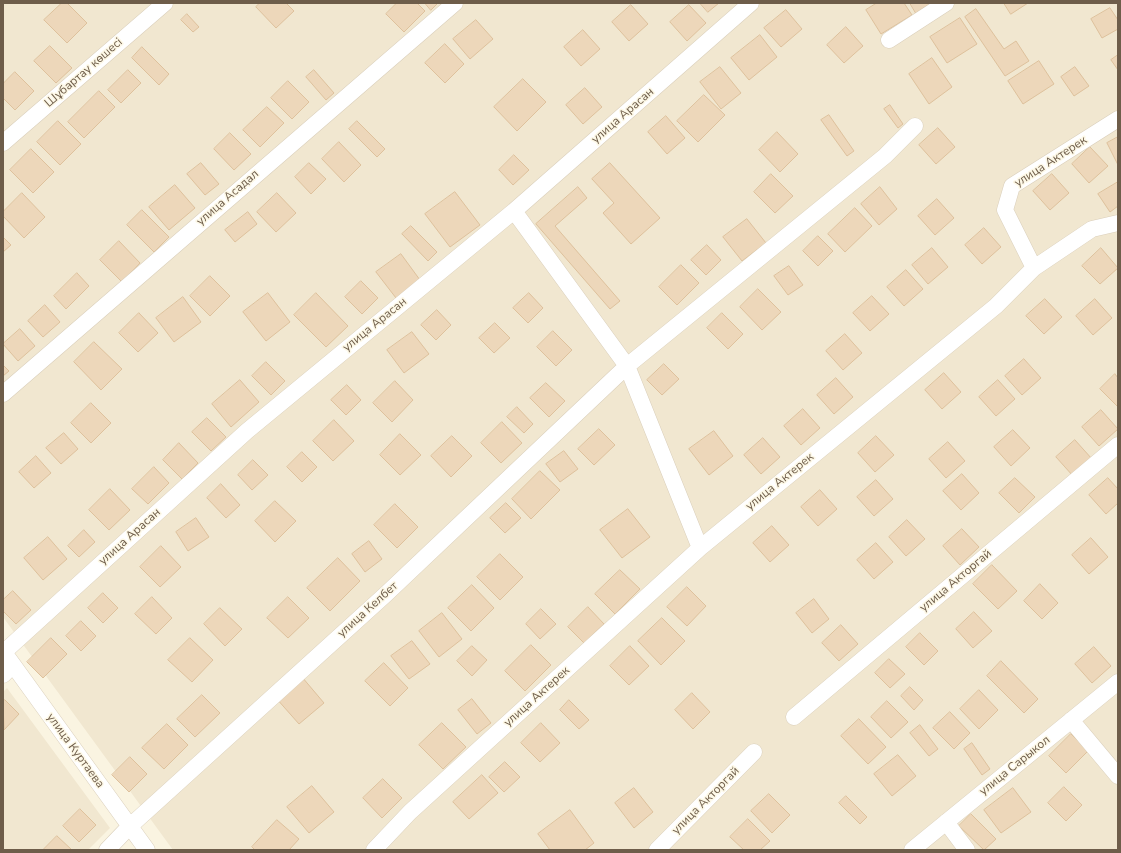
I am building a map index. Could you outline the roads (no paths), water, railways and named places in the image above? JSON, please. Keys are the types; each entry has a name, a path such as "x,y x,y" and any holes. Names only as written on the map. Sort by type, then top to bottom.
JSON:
{"street":[{"name":"Шұбартау көшесі","path":"3,143 165,3"},
{"name":"улица Асадал","path":"3,394 455,3"},
{"name":"улица Арасан","path":"6,661 247,431 514,211 751,3"},
{"path":"889,40 946,3"},
{"name":"улица Актерек","path":"374,850 410,812 700,548 996,306 1034,268 1005,210 1012,186 1118,119"},
{"name":"улица Келбет","path":"106,850 129,827 385,595 627,366 878,161 915,126"},
{"path":"514,211 627,366 700,548"},
{"path":"1034,268 1092,230 1118,223"},
{"name":"улица Акторгай","path":"794,717 1118,445"},
{"name":"улица Куртаева","path":"6,661 147,850"},
{"name":"улица Сарыкол","path":"912,850 1118,682"},
{"path":"1071,720 1118,776"},
{"name":"улица Акторгай","path":"657,850 754,752"},
{"path":"946,822 967,850"}]}
